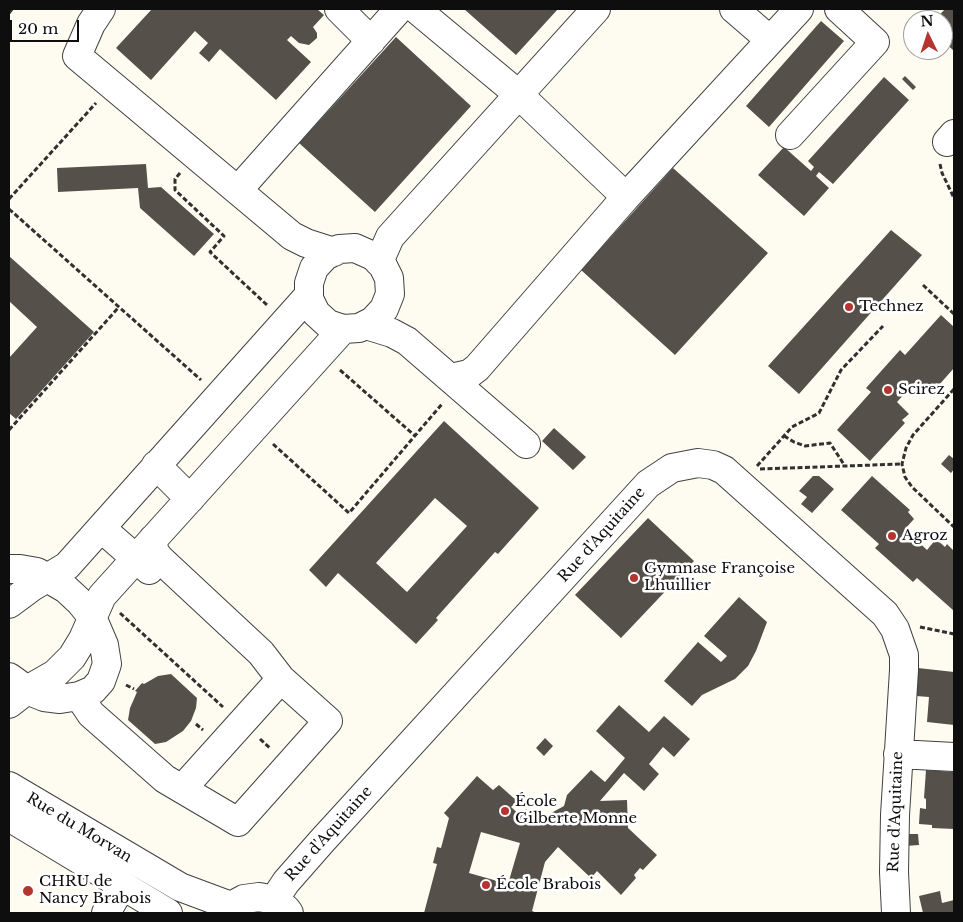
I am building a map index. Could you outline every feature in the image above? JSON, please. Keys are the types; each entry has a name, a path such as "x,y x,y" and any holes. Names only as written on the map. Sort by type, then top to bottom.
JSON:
{"street":[{"path":"101,9 91,24 77,56 292,236 306,243 334,252"},
{"path":"339,9 371,41"},
{"path":"238,190 400,9"},
{"path":"416,9 518,94 626,197"},
{"path":"378,250 596,9"},
{"path":"734,9 770,40"},
{"path":"449,388 464,375 477,368 626,197 799,9"},
{"path":"790,135 875,42 839,9"},
{"path":"292,236 310,285 316,313 328,324 392,333 407,341"},
{"path":"9,604 27,590 67,566 219,396 310,285 314,268 325,256 339,249 378,250"},
{"path":"15,690 54,674 72,657 83,639 102,596 254,428 355,327 374,321 384,309 390,294 389,278 378,250"},
{"path":"386,304 407,341 449,388 526,444"},
{"name":"Rue d'Aquitaine","path":"281,907 286,882 648,484 672,468 698,463 713,465 724,470 885,614 896,629 904,655 894,862 896,913"},
{"path":"156,465 190,499"},
{"path":"79,696 92,714 165,779 238,822 328,721 281,679 252,662 145,549 100,528"},
{"path":"9,570 20,569 36,572 66,588 92,617 104,645 107,664 101,681 93,690 79,696 60,699 15,690"},
{"path":"182,789 281,679"},
{"path":"898,754 954,757"},
{"name":"Rue du Morvan","path":"9,786 180,887 228,910"},
{"name":"Rue du Morvan","path":"9,817 122,885 159,911"},
{"path":"106,913 122,885"},
{"path":"228,910 244,899 259,897 281,907"}],"path":[{"path":"9,13 12,9"},
{"path":"9,199 112,86"},
{"path":"950,138 940,153 939,161 942,173 954,198"},
{"path":"186,167 174,179 175,190 224,236 210,252 271,309"},
{"path":"9,209 219,396"},
{"path":"922,285 954,314"},
{"path":"9,430 119,307"},
{"path":"883,326 841,370 819,413 792,427 755,469 902,464"},
{"path":"340,364 337,368 414,436"},
{"path":"254,428 349,513 414,436 449,388"},
{"path":"954,389 914,434 906,448 902,464 905,477 912,487 954,527"},
{"path":"784,436 806,446 830,444 845,466"},
{"path":"123,605 120,612 275,752"},
{"path":"896,629 912,625 954,634"},
{"path":"123,683 134,689"}],"building":[{"path":"152,9 317,9 324,15 313,27 317,33 317,38 309,45 299,43 291,36 287,40 311,62 276,100 220,49 209,62 199,53 208,43 195,31 151,80 116,48"},
{"path":"464,9 558,9 516,55"},
{"path":"954,9 953,50 953,10 944,10"},
{"path":"821,21 844,41 769,127 746,106"},
{"path":"396,37 471,106 375,212 299,143"},
{"path":"905,76 916,87 913,90 902,79"},
{"path":"884,77 909,100 833,184 819,172 816,176 829,188 804,216 758,175 784,147 811,171 814,167 808,161"},
{"path":"146,164 148,188 161,187 214,234 194,256 140,208 138,188 58,192 57,168"},
{"path":"673,168 768,253 675,355 581,270"},
{"name":"Technez","path":"891,230 922,255 799,394 768,366"},
{"path":"9,256 94,332 16,419 9,413 9,358 37,327 9,301"},
{"name":"Scirez","path":"941,315 954,327 954,368 939,385 936,383 928,391 917,380 897,402 909,414 902,420 905,423 870,461 837,430 871,392 866,388 900,350 905,355"},
{"path":"444,421 539,508 498,554 495,552 436,618 438,620 416,644 338,573 326,587 309,570","holes":["435,498 467,526 407,592 376,563"]},
{"path":"554,428 586,457 573,470 542,441"},
{"path":"949,455 954,459 954,469 951,473 941,464"},
{"path":"813,476 819,476 834,489 812,513 801,504 807,497 799,491"},
{"name":"Agroz","path":"872,476 910,510 908,512 914,519 905,529 927,550 936,539 945,547 947,544 954,551 954,611 917,578 913,582 875,548 879,544 841,510"},
{"name":"Gymnase Françoise Lhuillier","path":"648,518 694,561 621,638 575,595"},
{"path":"739,597 767,622 756,651 748,666 735,679 702,695 692,706 664,681 698,642 721,662 727,656 704,636"},
{"path":"918,668 954,672 954,725 927,722 929,697 916,696"},
{"path":"171,674 197,698 196,708 191,721 183,731 166,742 155,744 128,720 130,708 137,692 135,691 142,683 144,684 158,676"},
{"path":"619,705 649,732 664,716 690,739 674,757 663,747 649,764 659,774 644,791 624,773 600,801 627,800 628,828 657,855 643,870 640,868 634,875 636,878 621,895 597,871 591,878 558,847 545,862 532,911 537,913 424,913 437,864 433,863 437,847 441,848 449,818 444,813 477,776 493,790 499,785 517,801 511,807 520,815 526,809 542,824 553,812 564,806 567,795 591,770 605,782 625,758 596,731","holes":["481,832 520,843 508,884 469,873"]},
{"path":"545,738 553,746 544,756 536,748"},
{"path":"926,770 954,772 954,829 932,828 932,825 919,824 920,808 926,809 926,799 924,798"},
{"path":"904,834 918,834 919,845 905,846"},
{"path":"940,891 942,903 954,900 954,913 923,913 919,896"}],"place":[{"name":"Technez","path":"849,307"},
{"name":"Scirez","path":"888,390"},
{"name":"Agroz","path":"892,536"},
{"name":"Gymnase Françoise Lhuillier","path":"634,578"},
{"name":"École Gilberte Monne","path":"505,811"},
{"name":"École Brabois","path":"486,885"},
{"name":"CHRU de Nancy Brabois","path":"28,891"}]}
